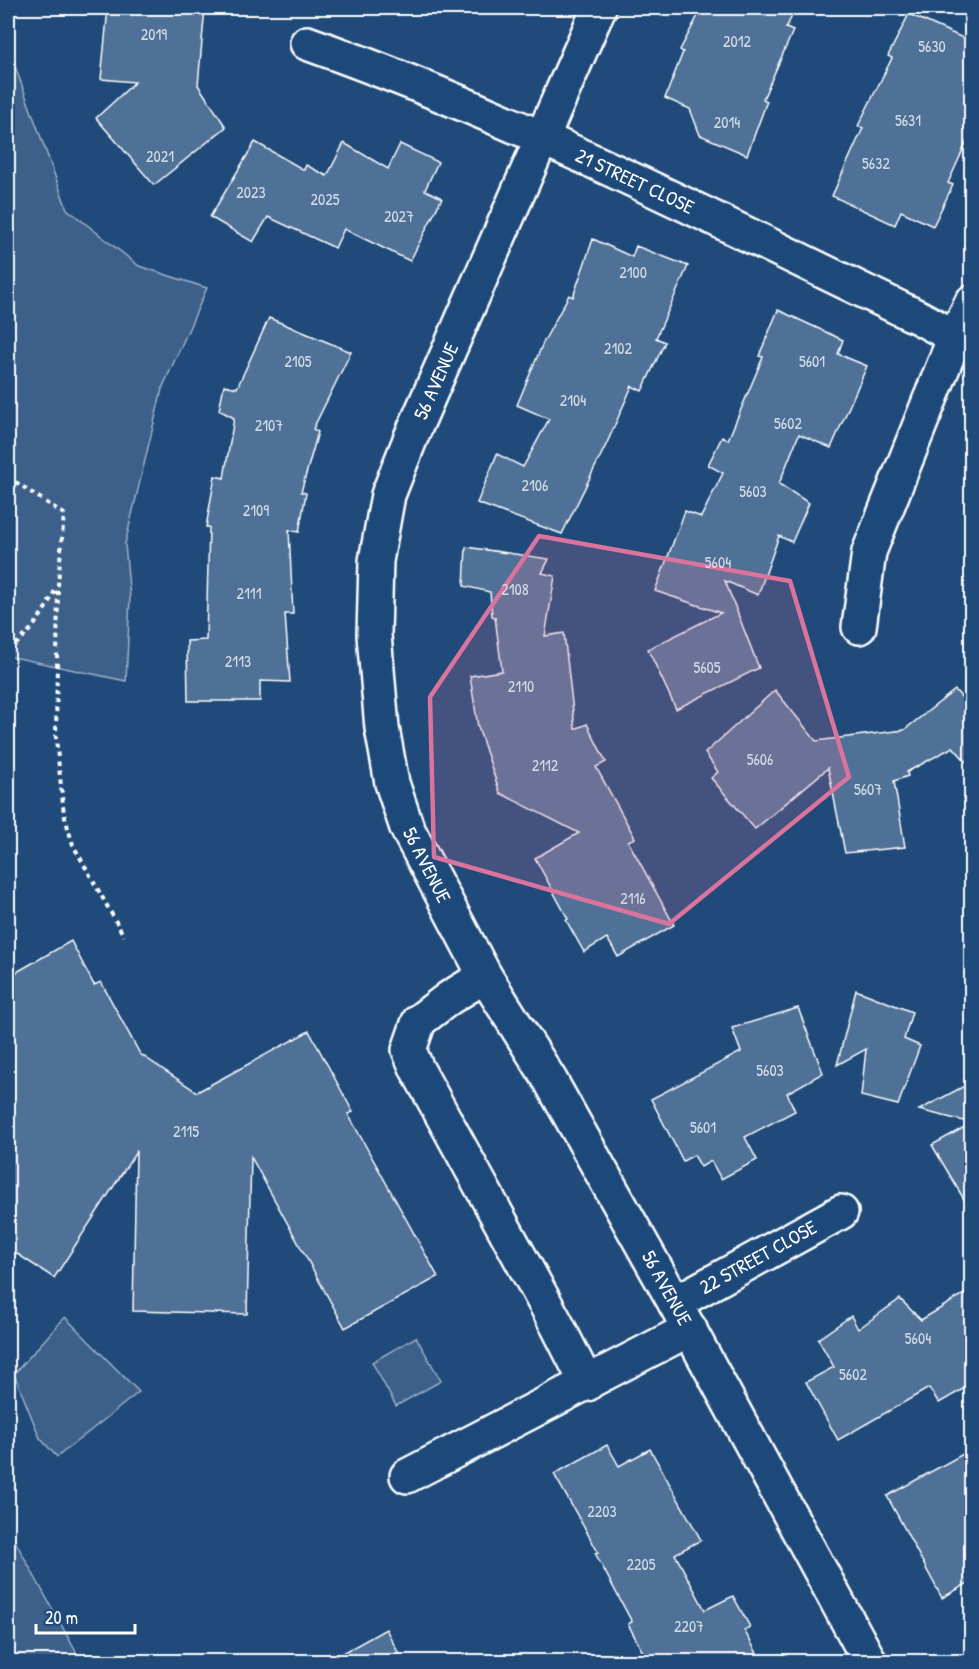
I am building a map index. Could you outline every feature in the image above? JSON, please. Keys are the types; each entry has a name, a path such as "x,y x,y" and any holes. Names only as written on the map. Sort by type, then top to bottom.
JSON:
{"street":[{"name":"56 AVENUE","path":"599,8 411,437 388,495 376,561 374,635 382,728 392,783 407,828 485,976 550,1080 683,1316 870,1662"},
{"name":"21 STREET CLOSE","path":"307,43 379,68 606,166 955,337"},
{"path":"859,627 869,552 955,337 972,302"},
{"path":"485,976 449,998 419,1021 409,1050 417,1069 587,1384"},
{"name":"22 STREET CLOSE","path":"407,1476 587,1384 683,1316 840,1212"}],"path":[{"path":"8,477 64,514 58,584 56,739 64,814 73,845 124,936"},
{"path":"8,650 31,629 46,610 58,584"}],"highlighted area":[{"path":"539,536 790,581 849,777 669,924 434,857 430,697"}],"shaded area":[{"path":"8,47 67,209 139,266 207,288 162,389 125,544 130,598 126,681 8,656"},
{"path":"65,1317 139,1392 57,1457 40,1438 14,1374"},
{"path":"416,1337 441,1381 396,1406 372,1362"},
{"path":"8,1528 81,1661 8,1661"}],"building":[{"path":"108,8 205,8 198,85 226,127 154,185 96,118 135,82 101,79"},
{"path":"702,8 796,8 786,28 793,31 763,99 767,101 747,155 700,135 690,109 665,98 683,52 680,50"},
{"path":"909,14 972,42 972,130 948,183 953,185 933,226 901,211 895,225 832,196 863,128 858,126 892,58 888,56"},
{"path":"255,142 304,170 306,165 327,176 344,143 388,169 400,144 438,162 425,190 442,198 410,261 344,229 335,248 268,217 253,242 210,217"},
{"path":"593,239 632,257 636,246 688,266 656,338 665,342 642,391 632,386 562,534 477,503 497,454 523,467 549,419 517,405 543,343 569,295 573,297"},
{"path":"778,310 843,340 838,354 867,366 831,448 799,434 779,484 809,503 792,542 779,536 758,595 725,581 759,668 676,709 648,649 721,613 655,591 685,511 701,517 723,473 708,465 722,437 728,440 763,357 759,356"},
{"path":"269,318 351,352 313,429 318,432 301,492 306,493 299,532 289,530 293,614 285,614 290,682 260,681 260,701 188,701 187,641 206,640 209,527 206,527 215,476 224,478 234,418 219,410 224,385 237,388"},
{"path":"466,547 549,559 542,573 555,576 545,636 564,633 575,729 587,724 606,762 596,767 635,838 628,841 674,925 618,957 607,938 584,952 535,858 579,833 500,793 478,727 470,676 502,671 495,617 492,616 490,592 464,586"},
{"path":"775,690 816,741 904,730 955,690 972,709 972,768 953,747 907,772 908,776 894,781 905,847 845,853 828,768 755,829 711,778 718,772 705,753"},
{"path":"71,941 94,985 101,982 140,1054 197,1092 309,1031 353,1112 348,1114 438,1277 345,1328 251,1157 247,1314 133,1311 136,1152 54,1278 8,1248 8,977"},
{"path":"856,990 912,1012 904,1039 920,1046 898,1105 861,1096 866,1049 837,1065"},
{"path":"798,1008 823,1073 787,1093 795,1111 745,1137 757,1160 721,1179 711,1161 701,1167 694,1155 683,1161 651,1099 741,1052 732,1028"},
{"path":"972,1082 972,1123 919,1110"},
{"path":"972,1123 972,1213 932,1145"},
{"path":"972,1289 972,1384 939,1403 929,1388 838,1440 806,1382 834,1367 818,1339 851,1316 858,1329 900,1299 921,1320"},
{"path":"607,1445 619,1466 650,1449 701,1540 675,1554 705,1610 733,1596 750,1627 744,1630 762,1662 648,1662 628,1624 632,1622 595,1553 598,1552 554,1474"},
{"path":"972,1449 972,1581 942,1598 887,1496"},
{"path":"386,1629 403,1662 327,1662"}]}
